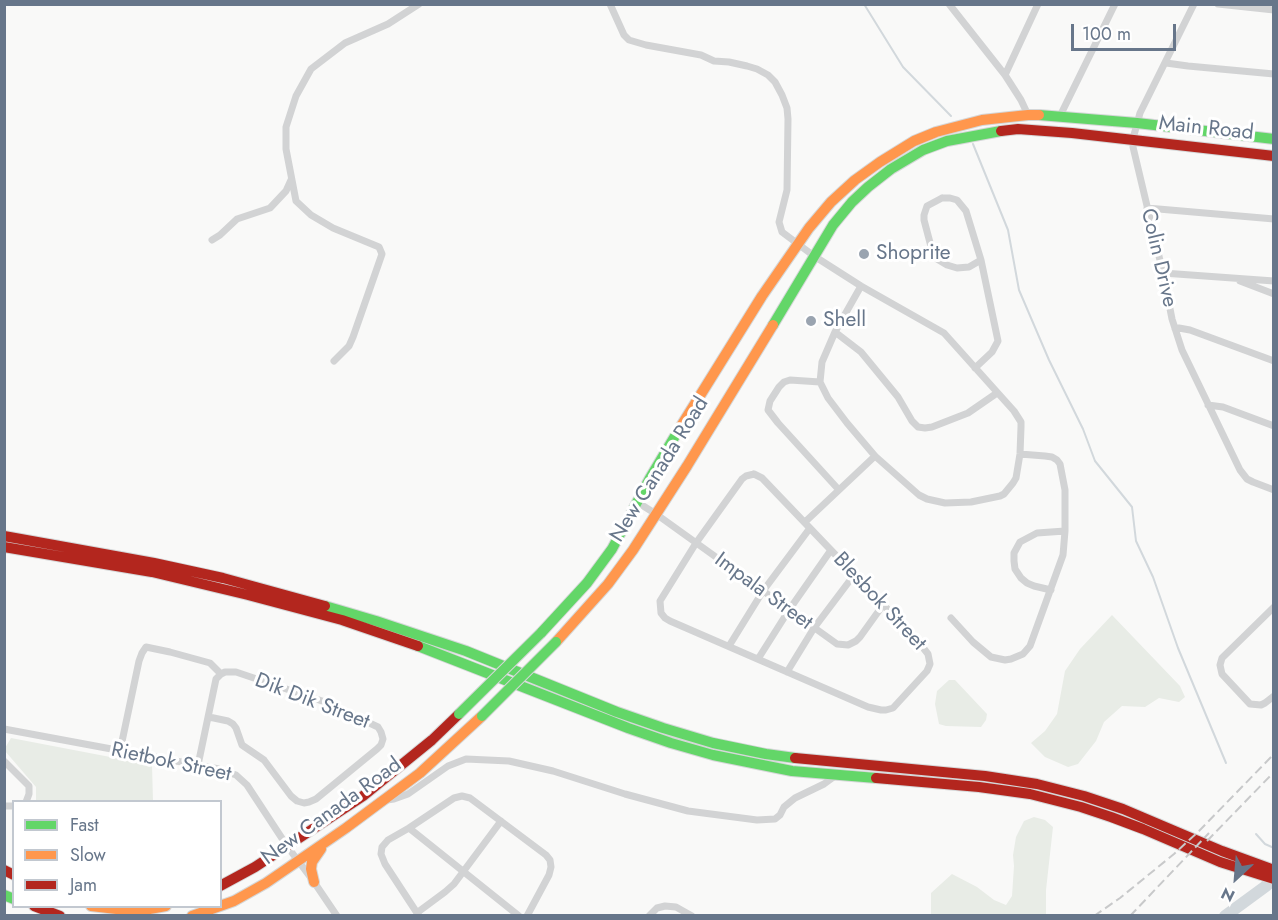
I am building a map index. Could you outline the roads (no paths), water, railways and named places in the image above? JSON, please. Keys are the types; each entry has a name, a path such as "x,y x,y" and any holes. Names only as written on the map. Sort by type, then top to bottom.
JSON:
{"main road":[{"name":"New Canada Road","path":"222,885 255,867 370,790 432,740 541,633 587,583 616,543 636,502 669,446 762,296 824,208 855,180 904,147 936,132 964,124 999,117 1028,115 1137,123"},
{"name":"Main Road","path":"1137,123 1274,139"},
{"name":"New Canada Road","path":"222,905 253,891 281,874 297,860 327,842 386,800 444,753 556,642 608,584 656,514 814,256 840,216 867,187 914,155 946,141 970,135 1000,130 1037,130 1134,141"},
{"name":"Main Road","path":"1134,141 1274,156"},
{"path":"4,536 164,565 295,597 447,645 617,712 713,743 811,760 986,776 1037,784 1084,796 1123,809 1222,851 1264,870 1274,879"},
{"path":"4,547 152,572 310,611 436,652 618,724 670,743 713,755 792,771 979,787 1041,797 1111,817 1220,862 1264,870"},
{"path":"314,882 312,862 327,842"},
{"path":"40,908 60,915"},
{"path":"108,908 125,910 155,908"},
{"name":"New Canada Road","path":"192,915 214,908"}],"street":[{"path":"334,361 349,346 382,254 379,247 333,228 296,201 286,149 286,127 296,96 311,69 345,43 388,24 419,4"},
{"path":"610,4 624,35 629,40 747,66 762,72 775,82 787,108 788,118 787,190 779,222 782,232 861,286 944,333 1014,411 1021,422 1020,454 1016,478 1004,494 971,502 945,503 927,499 875,456 828,398 820,382 822,362 835,332 861,286"},
{"path":"949,4 1005,75 1022,100 1028,115"},
{"path":"1060,116 1115,4"},
{"name":"Colin Drive","path":"1194,4 1145,104 1137,123 1133,147 1175,329 1182,350 1243,475 1253,482 1274,490"},
{"path":"1218,4 1274,10"},
{"path":"1005,75 1036,6"},
{"path":"1166,63 1274,74"},
{"path":"212,240 237,219 270,208 286,191 291,180"},
{"path":"975,368 992,352 998,341 981,260 962,204 957,200 942,198 927,206 924,220 931,247 937,259 947,265 961,268 969,267 981,260"},
{"path":"1147,208 1274,219"},
{"path":"1163,273 1274,281"},
{"path":"1233,278 1274,294"},
{"path":"1175,329 1190,330 1274,361"},
{"path":"835,332 861,352 898,397 918,427 932,427 968,413 997,393"},
{"path":"820,382 790,380 784,382 770,401 768,410 839,490"},
{"path":"1208,405 1223,407 1274,426"},
{"path":"951,618 973,642 991,657 1011,659 1023,654 1030,646 1063,555 1065,490 1060,464 1052,457 1020,454"},
{"path":"729,646 808,525 839,490 875,456"},
{"name":"Blesbok Street","path":"754,474 762,478 808,525 928,654 930,659 927,671 893,708 886,710 868,707 666,619 660,611 661,598 742,478 754,474"},
{"name":"Impala Street","path":"636,502 837,644 848,645 856,641 883,605"},
{"path":"1051,590 1034,586 1021,578 1015,569 1014,553 1020,542 1037,533 1065,531"},
{"path":"758,659 831,550"},
{"path":"787,672 814,628 854,575"},
{"path":"1274,607 1222,658 1220,665 1222,674 1248,702 1258,706 1265,704 1274,696"},
{"path":"120,751 139,661 146,648 152,647 207,662 221,674 216,679 198,765"},
{"name":"Dik Dik Street","path":"209,717 233,724 242,745 264,760 291,796 304,803 316,799 383,742 378,727 321,701 236,672 221,674"},
{"name":"Rietbok Street","path":"4,729 198,765 236,775 243,780 262,806 287,846 337,915"},
{"path":"386,800 408,794 448,766 466,759 509,761 554,771 688,811 757,820 775,819 795,798 835,776"},
{"path":"4,761 29,786 26,800"},
{"path":"501,821 450,888 418,914 381,855 386,841 454,798 462,796 470,798 501,821 546,855 550,860 549,875 527,915"},
{"path":"409,828 519,915"},
{"path":"649,915 659,907 669,906 692,915"}],"waterway":[{"path":"864,4 903,67 951,116"},
{"path":"973,144 1008,230 1019,290 1049,360 1083,429 1095,461 1132,507 1136,541 1153,577 1178,648 1226,763"},
{"path":"1256,834 1265,844 1274,848"},
{"path":"1225,916 1274,878"}],"railway":[{"path":"1094,916 1174,854 1274,754"},
{"path":"1207,841 1274,772"},
{"path":"1130,916 1209,833"}],"place":[{"name":"Shoprite","path":"864,254"},
{"name":"Shell","path":"811,321"}]}
